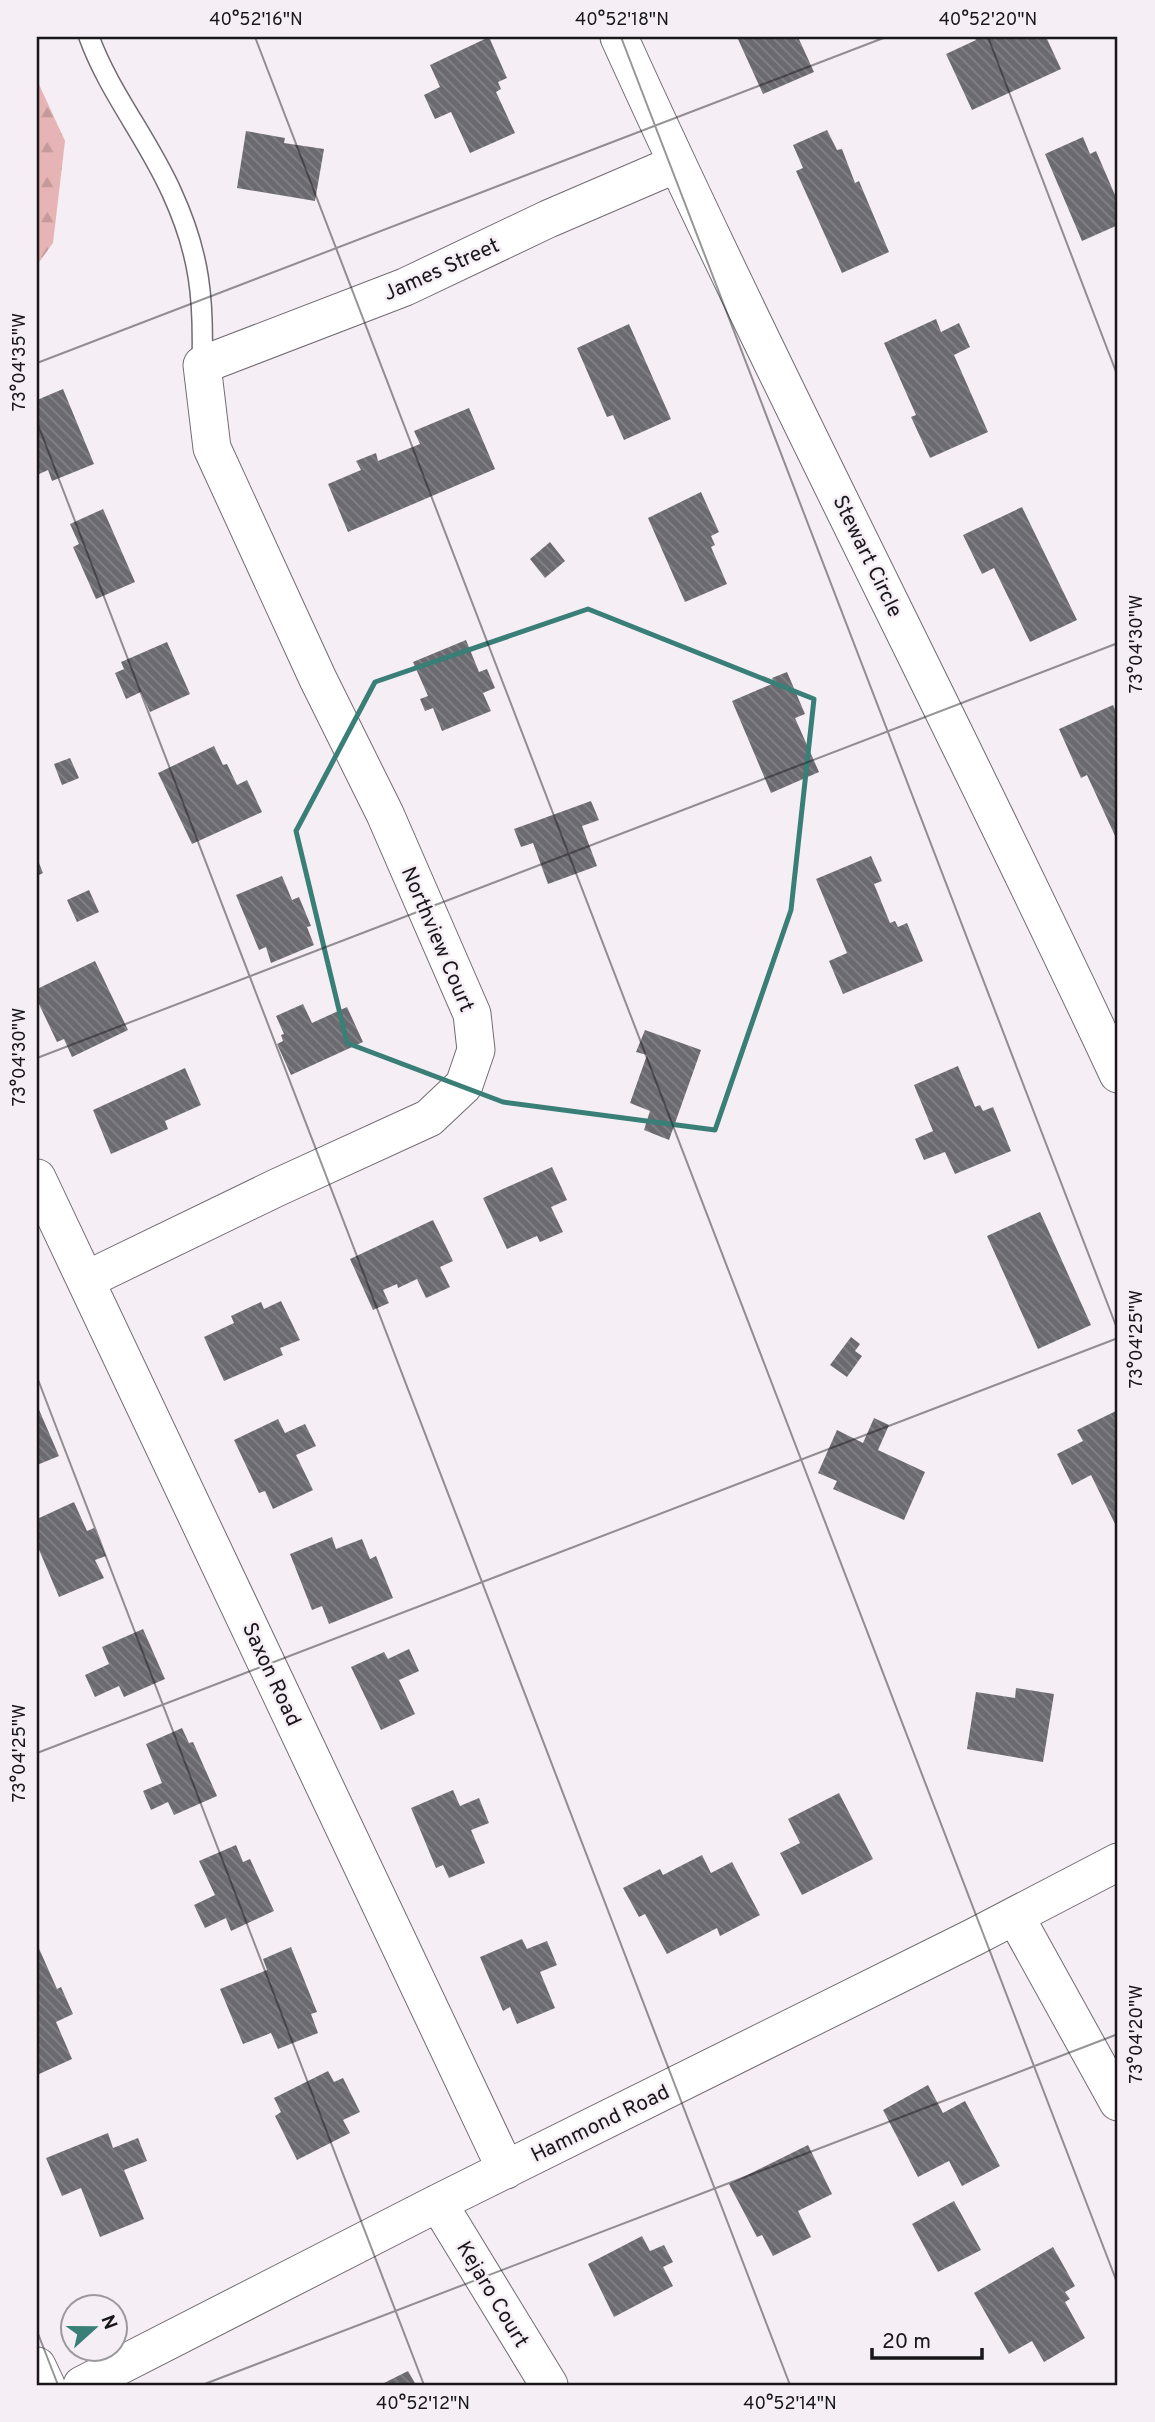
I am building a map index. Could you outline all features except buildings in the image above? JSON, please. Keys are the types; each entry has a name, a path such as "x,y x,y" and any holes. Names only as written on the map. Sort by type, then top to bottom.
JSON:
{"street":[{"name":"Stewart Circle","path":"619,37 676,164 1029,883 1118,1074"},
{"name":"James Street","path":"202,365 405,287 548,219 676,164"},
{"name":"Northview Court","path":"86,1280 429,1118 464,1085 476,1050 472,1014 385,814 318,679 212,448 202,365"},
{"name":"Saxon Road","path":"37,1178 506,2169"},
{"name":"Hammond Road","path":"82,2385 1118,1862"},
{"path":"1015,1916 1118,2102"},
{"name":"Kejaro Court","path":"438,2203 549,2385"},
{"path":"37,2366 46,2385"}],"lane":[{"path":"89,37 172,192 194,252 202,290 202,365"}],"highlighted area":[{"path":"588,609 814,699 791,910 715,1130 503,1102 347,1043 296,831 375,682"}],"green space":[{"path":"37,80 65,141 53,243 37,265"}]}
